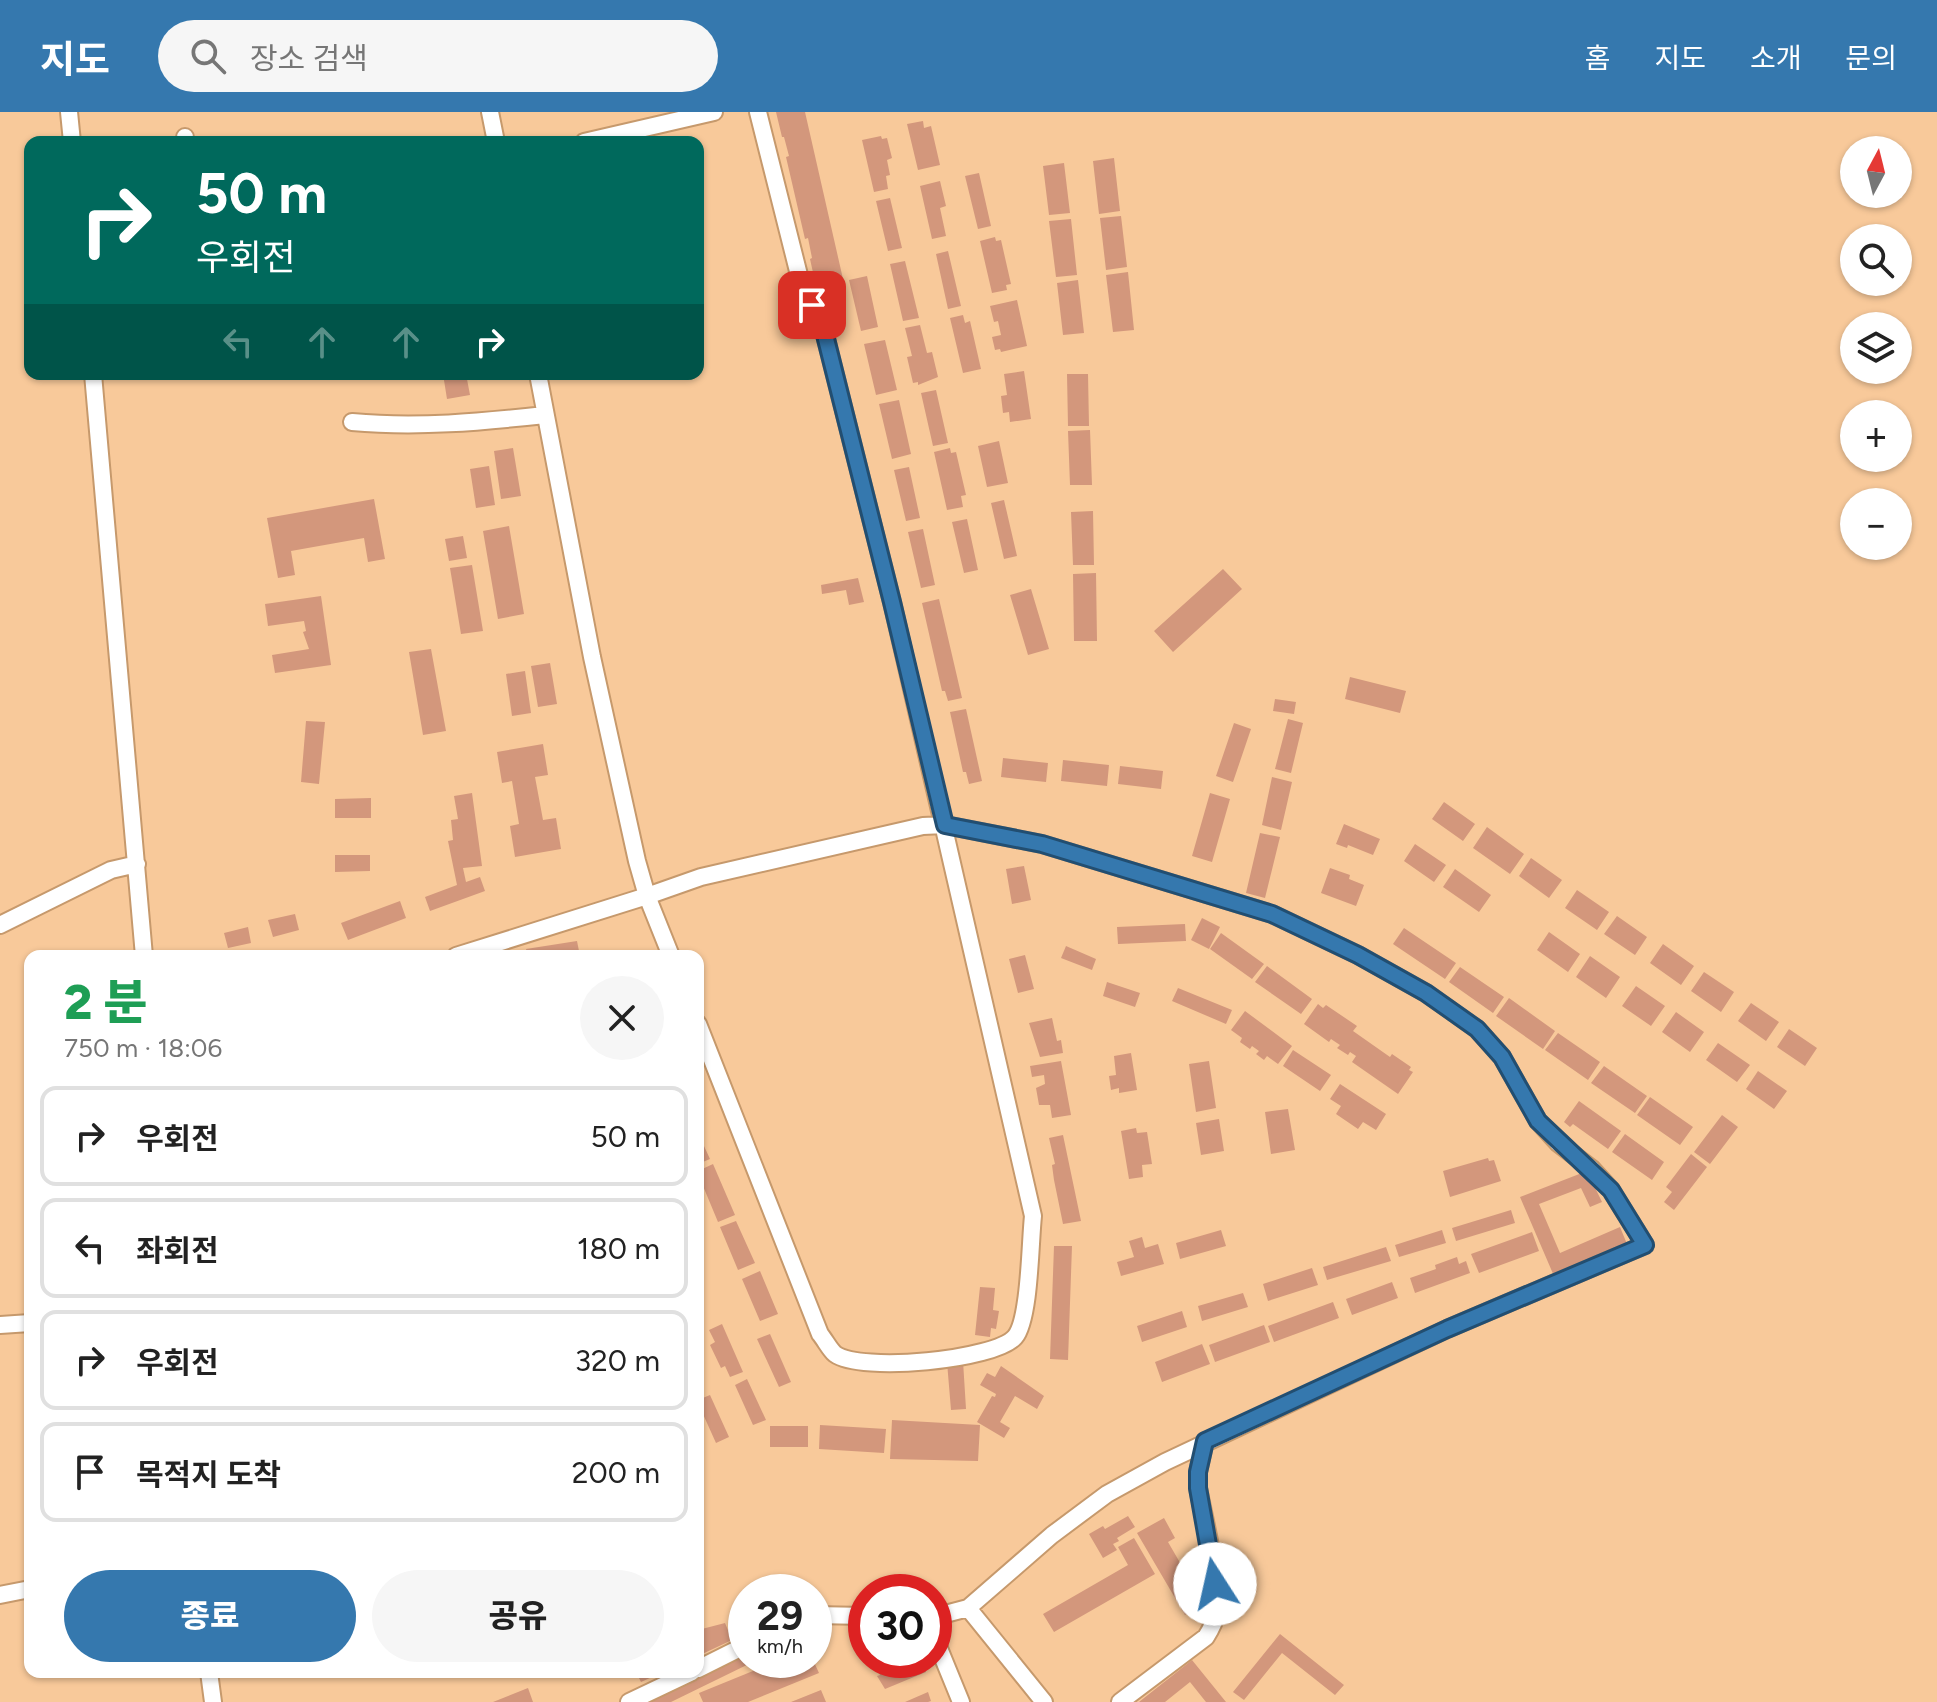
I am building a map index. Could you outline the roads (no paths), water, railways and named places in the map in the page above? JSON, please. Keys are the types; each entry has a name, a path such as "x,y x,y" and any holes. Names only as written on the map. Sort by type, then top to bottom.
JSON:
{"street":[{"path":"69,112 71,136"},
{"path":"490,112 495,136"},
{"path":"610,136 714,112"},
{"path":"704,1039 820,1334 835,1354 858,1361 883,1363 974,1355 1007,1344 1017,1334 1024,1317 1033,1216 892,602 821,319 803,291 758,112"},
{"path":"94,380 144,950"},
{"path":"539,380 592,657 647,896 669,950"},
{"path":"352,422 388,425 476,423 545,415"},
{"path":"475,950 701,877 923,826 945,825 1042,844 1272,914 1358,955 1426,993 1477,1029 1502,1057 1538,1121 1611,1190 1645,1245 1447,1329 1205,1441 1107,1494 1052,1535 968,1608 952,1612"},
{"path":"0,925 111,870 137,864"},
{"path":"0,1325 24,1323"},
{"path":"1120,1702 1206,1637 1214,1623 1217,1610 1215,1584 1198,1488 1205,1441"},
{"path":"0,1595 24,1590"},
{"path":"968,1608 1044,1702"},
{"path":"704,1666 728,1654"},
{"path":"210,1678 213,1702"},
{"path":"629,1702 679,1678"},
{"path":"951,1678 961,1702"}]}
